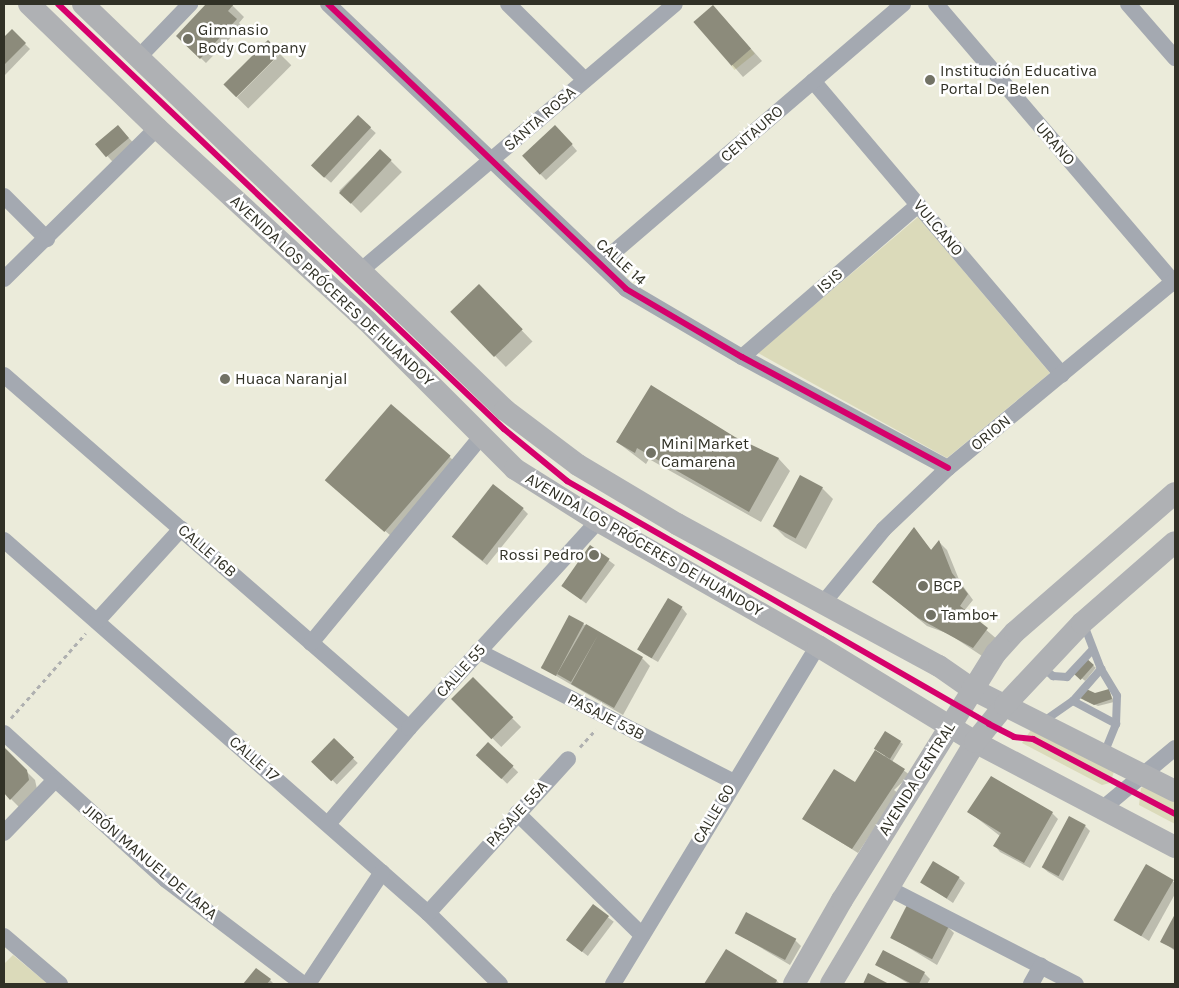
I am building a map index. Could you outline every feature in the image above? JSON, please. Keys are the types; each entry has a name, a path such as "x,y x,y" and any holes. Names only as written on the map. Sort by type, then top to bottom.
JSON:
{"main road":[{"name":"AVENIDA LOS PRÓCERES DE HUANDOY","path":"29,4 157,128 367,321 483,434 515,469 598,521 818,646 976,742 1175,847"},
{"name":"AVENIDA LOS PRÓCERES DE HUANDOY","path":"83,4 359,272 505,410 578,464 677,524 939,666 972,689 1175,791"},
{"name":"AVENIDA CENTRAL","path":"794,984 842,900 951,726 972,689 1015,632 1175,493"},
{"name":"AVENIDA CENTRAL","path":"831,984 976,742 1005,705 1082,623 1175,542"}],"street":[{"path":"139,58 190,4"},
{"name":"CALLE 14","path":"328,4 626,289 742,357 948,468"},
{"path":"508,4 585,80"},
{"name":"SANTA ROSA","path":"359,272 675,4"},
{"name":"CENTAURO","path":"602,264 903,4"},
{"name":"URANO","path":"936,4 1175,282"},
{"path":"1128,4 1175,58"},
{"name":"VULCANO","path":"813,81 1062,375"},
{"path":"4,279 47,239 157,128"},
{"path":"4,196 47,239"},
{"name":"ISIS","path":"742,357 918,205"},
{"name":"ORION","path":"824,602 884,529 948,468 1175,282"},
{"name":"CALLE 16B","path":"4,375 409,728"},
{"path":"311,643 483,434"},
{"name":"CALLE 55","path":"328,824 409,728 598,521"},
{"path":"97,621 181,529"},
{"name":"CALLE 17","path":"4,540 428,913 500,984"},
{"name":"CALLE 60","path":"613,984 818,646"},
{"name":"PASAJE 53B","path":"478,651 734,782"},
{"name":"JIRÓN MANUEL DE LARA","path":"7,726 54,781 166,880 303,984"},
{"path":"1102,809 1175,748"},
{"name":"PASAJE 55A","path":"428,913 568,759"},
{"path":"4,833 54,781"},
{"path":"517,813 642,935"},
{"path":"308,984 382,872"},
{"path":"888,888 1076,984"},
{"path":"4,936 60,984"},
{"path":"1031,984 1041,966"}],"lane":[{"path":"1082,623 1101,669 1117,696 1116,724 1103,755"},
{"path":"1041,667 1053,676 1064,678 1092,650"},
{"path":"1041,724 1073,700 1101,669"},
{"path":"1073,700 1116,724"}],"path":[{"path":"7,726 97,621"},
{"path":"568,759 589,738 601,714"}],"green space":[{"path":"751,49 755,54 735,70 731,65"},
{"path":"918,217 1050,373 947,458 758,353"},
{"path":"1035,724 1115,769 1110,783 1102,785 1022,743"},
{"path":"1149,784 1175,798 1175,824 1139,805 1141,788"},
{"path":"13,955 48,984 4,984 4,964"}],"building":[{"path":"206,4 234,4 228,11 237,19 200,59 176,36"},
{"path":"713,5 751,49 731,66 693,22"},
{"path":"12,29 26,43 4,65 4,37"},
{"path":"268,40 281,53 236,97 223,85"},
{"path":"358,115 371,127 324,178 311,165"},
{"path":"118,125 129,138 106,157 95,144"},
{"path":"555,125 573,144 540,175 522,156"},
{"path":"380,149 392,160 351,204 339,193"},
{"path":"479,284 523,329 494,357 450,312"},
{"path":"651,385 735,437 779,458 749,512 637,448 635,453 616,442"},
{"path":"391,404 451,456 384,532 325,480"},
{"path":"800,475 823,487 796,538 773,526"},
{"path":"493,484 524,508 482,561 452,537"},
{"path":"914,527 931,550 939,540 952,573 968,594 960,606 988,628 973,648 918,618 872,582"},
{"path":"590,545 610,559 581,600 561,586"},
{"path":"668,598 683,607 652,658 637,649"},
{"path":"569,615 584,623 556,676 541,668"},
{"path":"586,624 643,657 614,708 571,684 598,635 571,682 557,674"},
{"path":"1085,657 1094,665 1081,680 1072,672"},
{"path":"473,677 513,717 491,739 451,699"},
{"path":"1084,688 1095,693 1109,689 1112,699 1094,705 1080,698"},
{"path":"885,731 901,741 890,759 874,749"},
{"path":"334,738 354,757 331,781 311,762"},
{"path":"488,742 514,766 501,779 476,755"},
{"path":"4,747 27,770 29,780 10,800 4,793"},
{"path":"875,750 905,769 852,849 802,819 834,769 855,782"},
{"path":"991,776 1053,812 1024,863 993,846 1001,833 967,812"},
{"path":"1069,816 1086,825 1059,876 1042,867"},
{"path":"933,861 960,877 947,898 920,882"},
{"path":"1146,864 1174,880 1141,936 1114,920"},
{"path":"593,904 609,916 582,952 566,940"},
{"path":"907,905 949,926 932,959 890,938"},
{"path":"746,912 796,939 785,960 735,933"},
{"path":"1175,914 1175,946 1174,949 1160,942"},
{"path":"726,949 777,980 775,984 704,984"},
{"path":"883,950 925,972 919,984 912,984 875,965"},
{"path":"256,968 271,979 267,984 243,984"},
{"path":"868,973 889,984 863,984"}],"cycle path":[{"path":"58,4 504,429 567,481 989,724 1014,737 1033,739 1175,814"},
{"path":"328,4 626,289 742,357 948,468"}],"place":[{"name":"Gimnasio Body Company","path":"188,39"},
{"name":"Institución Educativa Portal De Belen","path":"930,80"},
{"name":"Huaca Naranjal","path":"225,379"},
{"name":"Mini Market Camarena","path":"651,453"},
{"name":"Rossi Pedro","path":"594,555"},
{"name":"BCP","path":"923,586"},
{"name":"Tambo+","path":"931,615"}]}
